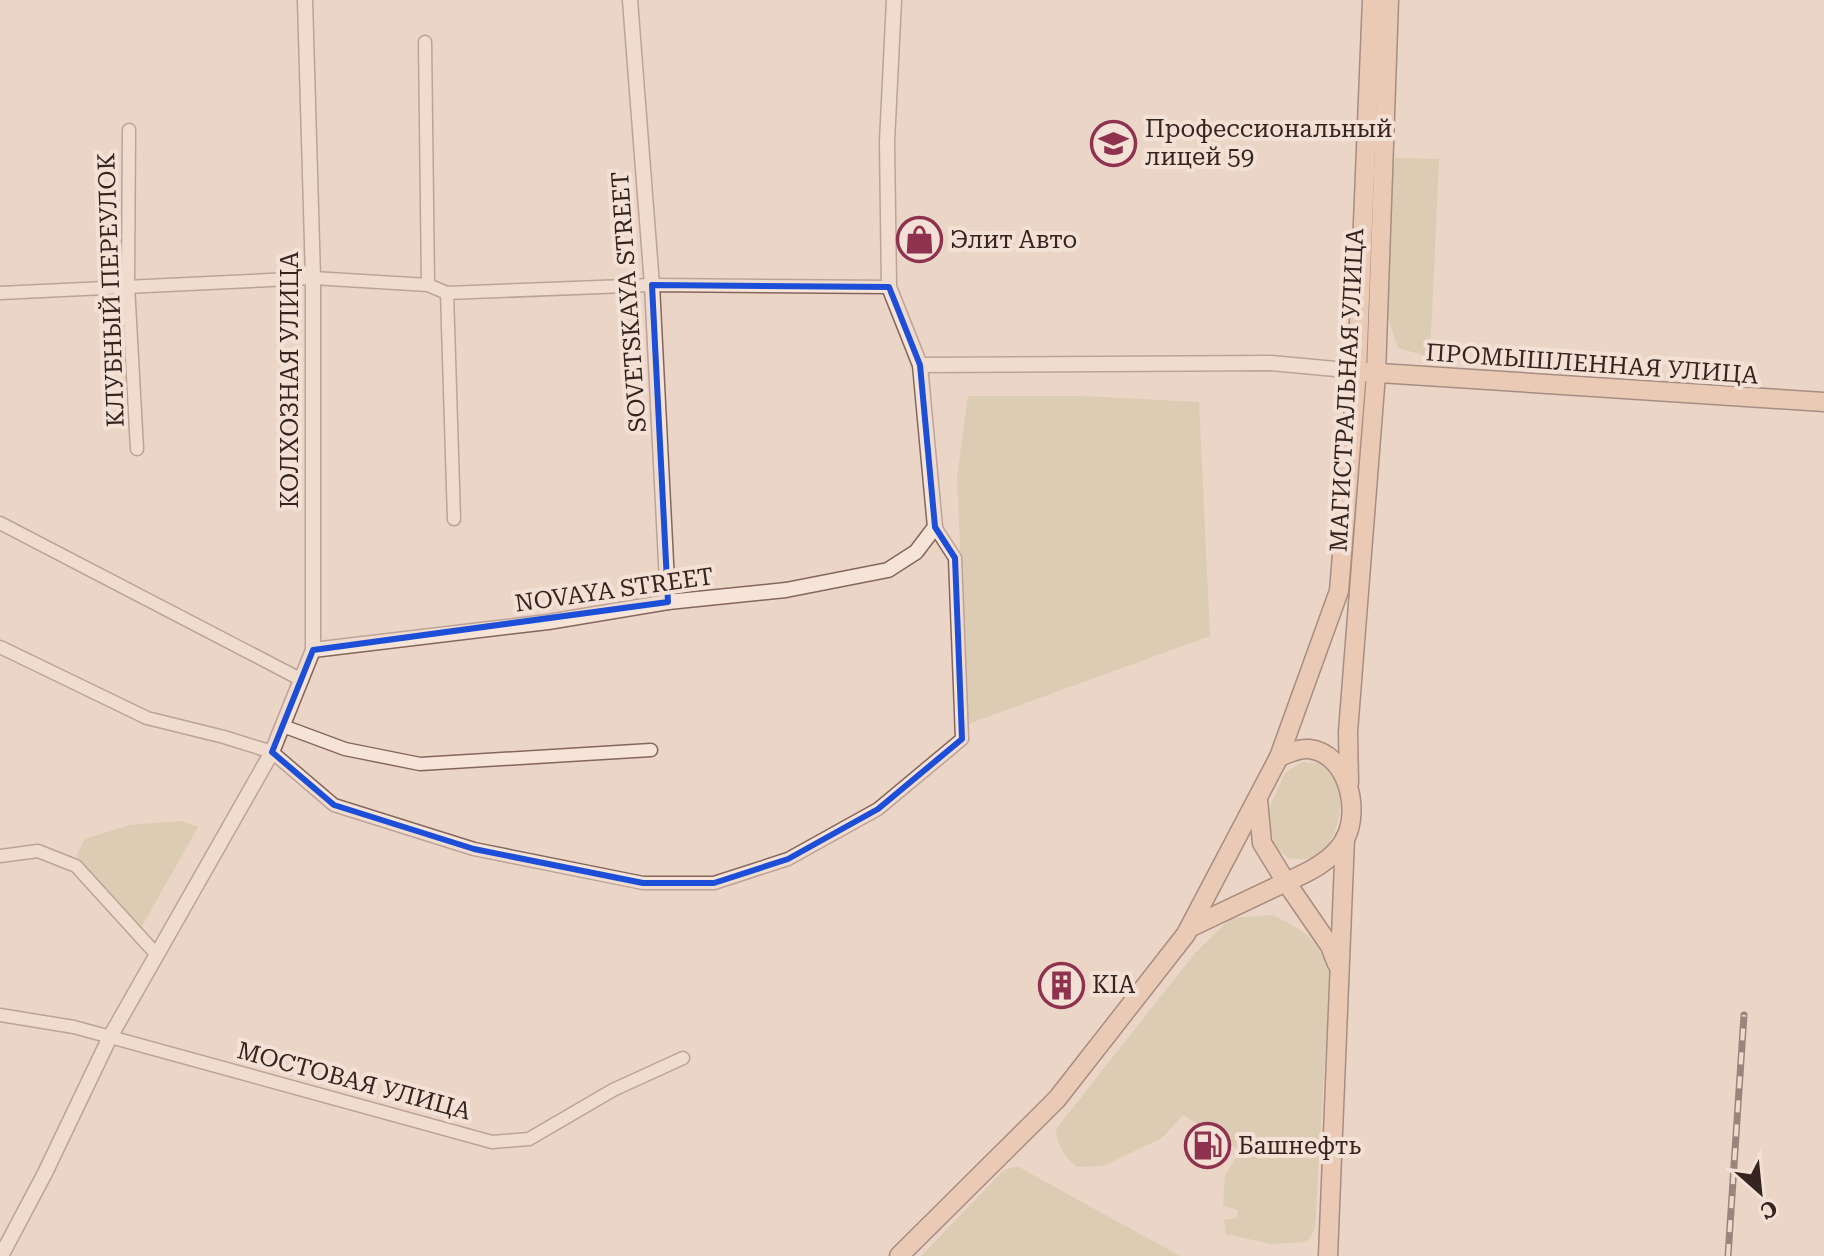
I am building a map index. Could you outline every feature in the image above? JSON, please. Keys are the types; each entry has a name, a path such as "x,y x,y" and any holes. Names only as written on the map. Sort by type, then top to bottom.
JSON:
{"main road":[{"name":"МАГИСТРАЛЬНАЯ УЛИЦА","path":"899,1256 1057,1099 1191,927 1279,757 1339,591 1357,371 1372,0"},
{"name":"МАГИСТРАЛЬНАЯ УЛИЦА","path":"1328,1256 1345,838 1349,818 1348,732 1376,374 1389,0"},
{"name":"ПРОМЫШЛЕННАЯ УЛИЦА","path":"1357,371 1824,402"},
{"path":"1279,757 1300,749 1312,749 1337,764 1349,783"},
{"path":"1258,798 1262,843 1330,946 1340,972"},
{"path":"1191,927 1316,868 1345,838"}],"street":[{"name":"КОЛХОЗНАЯ УЛИЦА","path":"1,1256 45,1173 110,1037 272,752 313,650 313,278 305,0"},
{"name":"SOVETSKAYA STREET","path":"630,0 652,285 668,602"},
{"path":"0,647 147,718 272,752 334,805 474,849 643,883 714,883 788,859 878,809 962,739 955,558 935,527 920,365 889,287 887,142 894,0"},
{"path":"425,42 428,285"},
{"name":"КЛУБНЫЙ ПЕРЕУЛОК","path":"129,130 128,285 137,449"},
{"path":"0,293 313,278 428,285 447,293 652,285 889,287"},
{"path":"447,293 454,519"},
{"path":"920,365 1271,363 1357,371"},
{"path":"0,523 302,680"},
{"name":"NOVAYA STREET","path":"313,650 548,622 668,602 786,590 888,570 916,552 935,527"},
{"path":"283,726 345,749 420,764 651,750"},
{"path":"0,856 38,851 76,866 157,955"},
{"name":"МОСТОВАЯ УЛИЦА","path":"0,1015 74,1027 492,1142 529,1139 613,1090 683,1058"}],"highlighted area":[{"path":"652,285 889,287 920,365 935,527 955,558 962,739 878,809 788,859 714,883 643,883 474,849 334,805 272,752 313,650 668,602"}],"shaded area":[{"path":"1391,158 1439,159 1430,357 1398,348 1385,308"},
{"path":"968,396 1082,396 1199,402 1210,636 968,724 957,477"},
{"path":"1302,762 1321,764 1330,771 1340,795 1338,822 1333,835 1319,854 1308,859 1288,858 1276,848 1268,825 1269,808 1285,773"},
{"path":"181,821 198,827 141,928 76,856 85,839 130,825"},
{"path":"1273,915 1295,926 1315,943 1330,973 1315,1228 1307,1242 1271,1244 1226,1234 1224,1220 1237,1218 1238,1210 1223,1206 1225,1175 1241,1151 1183,1115 1162,1138 1103,1166 1076,1167 1062,1150 1056,1129 1196,952 1231,918"},
{"path":"1018,1166 1180,1256 921,1256 1004,1170"}],"railway":[{"path":"1728,1256 1744,1015"}],"place":[{"name":"Профессиональный лицей 59","path":"1114,143"},
{"name":"Элит Авто","path":"919,240"},
{"name":"KIA","path":"1061,985"},
{"name":"Башнефть","path":"1207,1146"}]}
